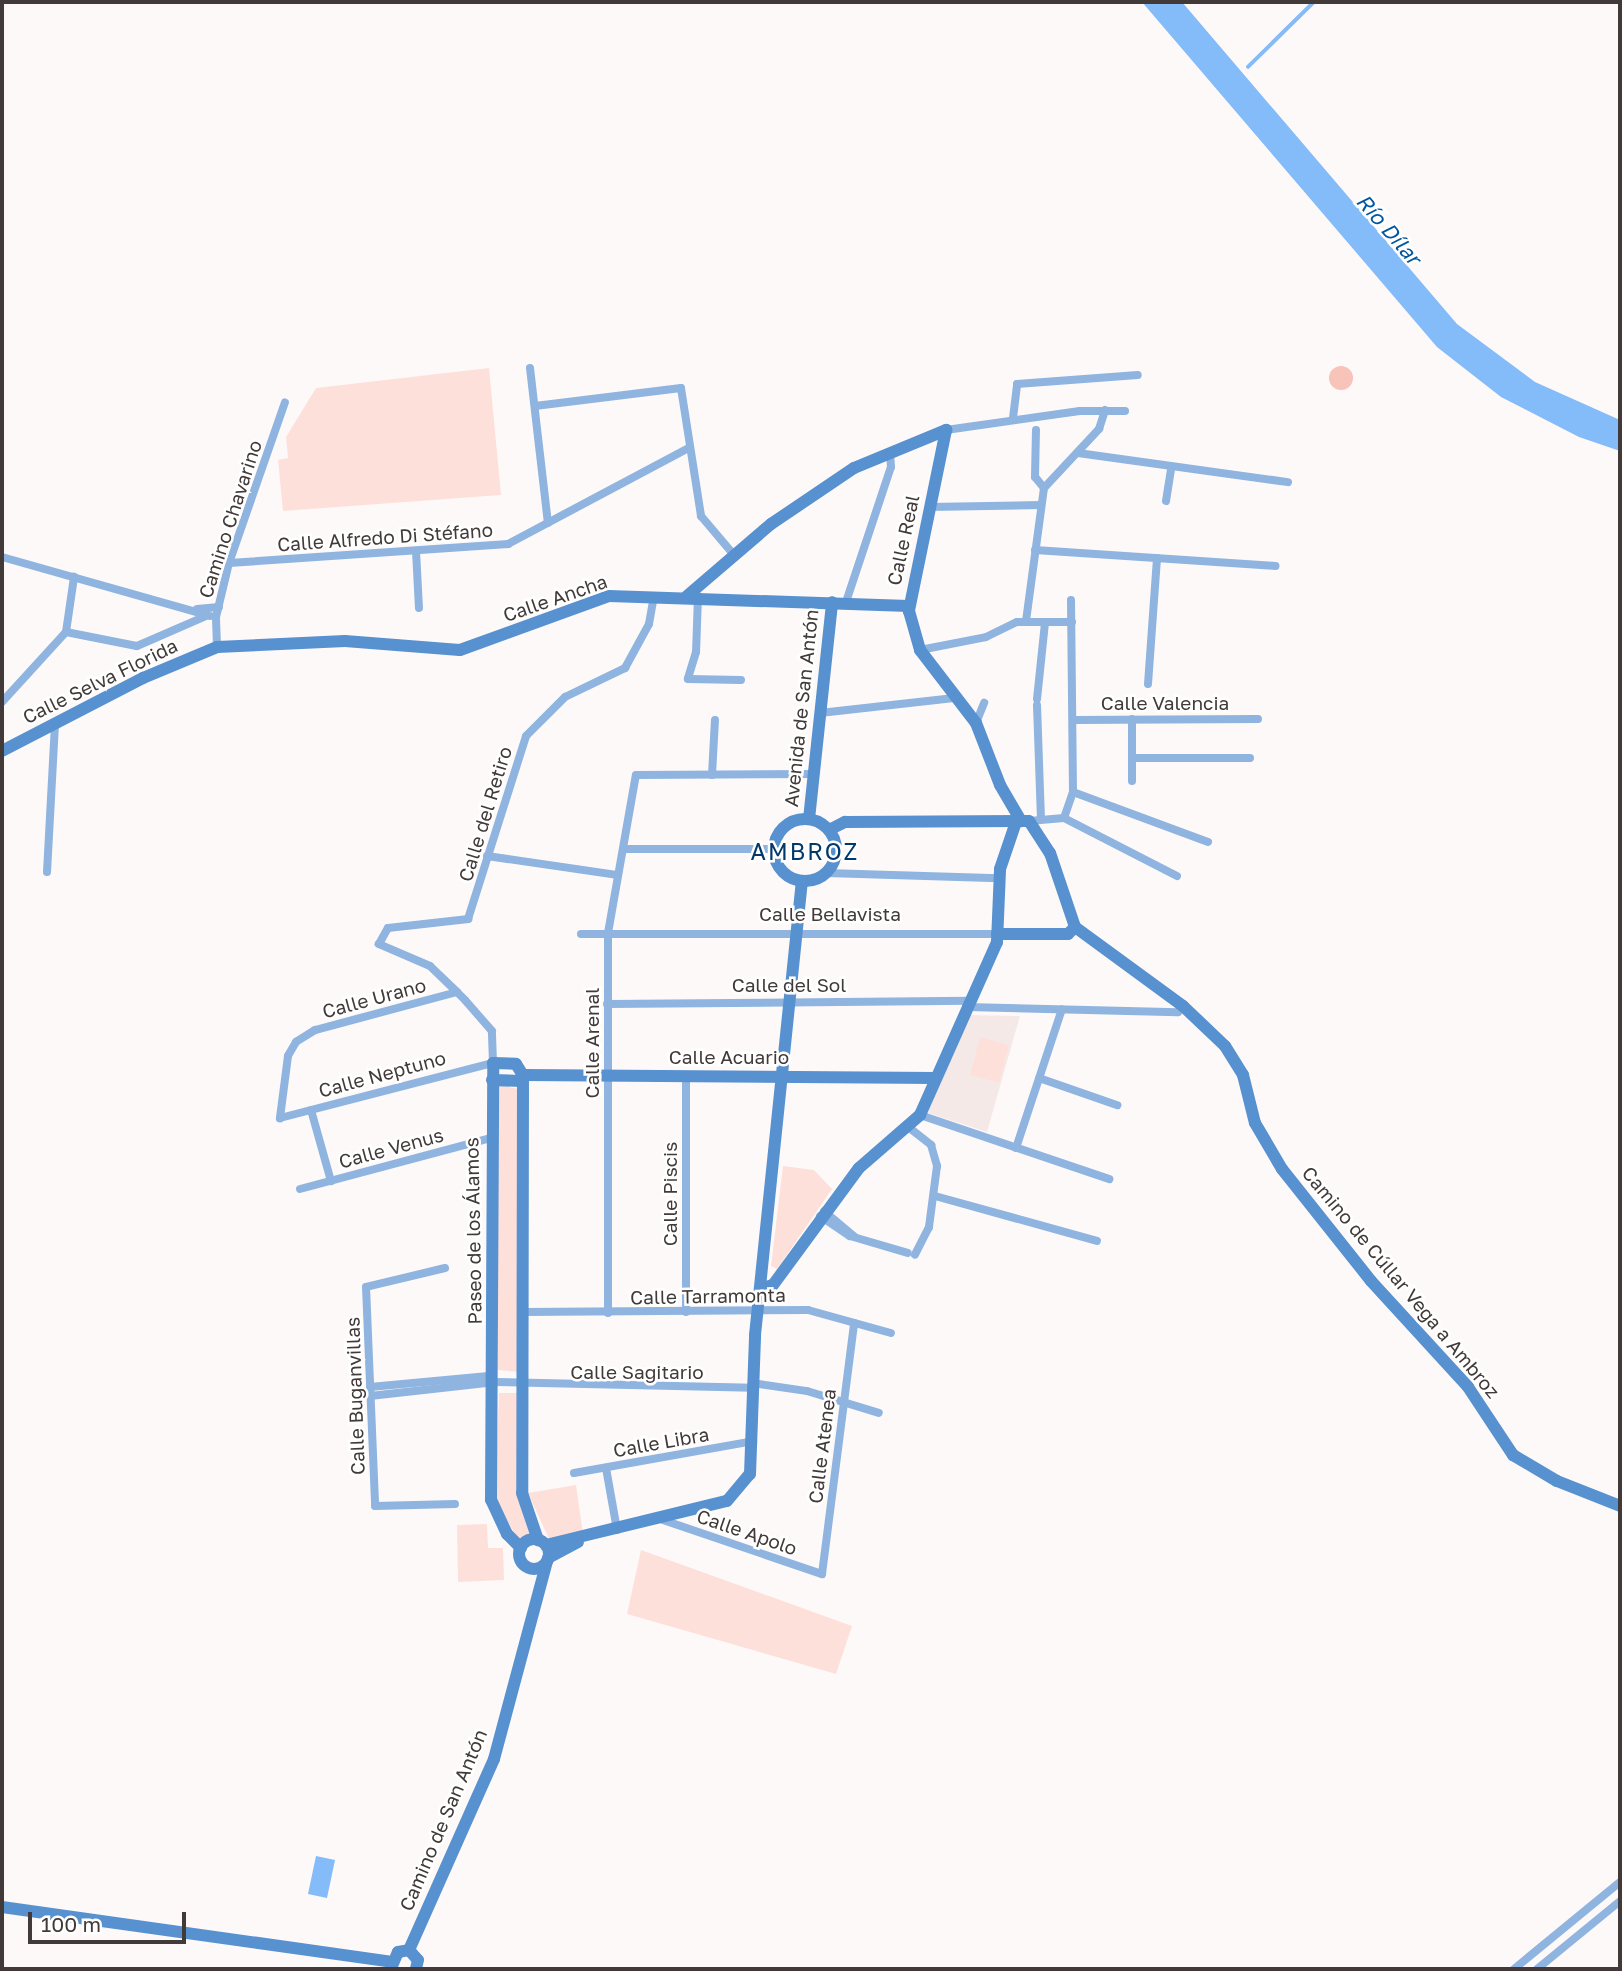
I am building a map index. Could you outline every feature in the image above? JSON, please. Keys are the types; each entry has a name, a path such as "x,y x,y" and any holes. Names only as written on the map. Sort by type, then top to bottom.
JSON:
{"street":[{"path":"530,368 548,523"},
{"path":"1013,418 1017,384 1138,375"},
{"path":"535,406 681,388 687,449 701,516 734,555"},
{"name":"Camino Chavarino","path":"217,647 216,617 229,563 285,402"},
{"path":"1026,621 1044,488 1099,429 1105,410"},
{"path":"741,680 688,679 696,652 693,596 703,580 734,555 854,468 946,430 1013,418 1105,410 1125,411"},
{"name":"Calle Real","path":"946,430 909,606 920,650 954,698 976,723 1000,785 1050,853 1075,927"},
{"path":"1036,430 1035,477 1044,488"},
{"name":"Calle Alfredo Di Stéfano","path":"229,563 508,544 687,449"},
{"path":"846,603 891,467 890,452"},
{"path":"1078,453 1171,468 1288,482"},
{"path":"1166,501 1171,468"},
{"path":"929,507 1041,505"},
{"path":"1035,550 1275,566"},
{"path":"416,551 419,608"},
{"path":"2,557 197,609 219,607"},
{"path":"1147,684 1157,558"},
{"path":"2,702 66,632 74,577"},
{"name":"Calle Ancha","path":"217,647 345,641 460,650 609,596 693,596 909,606"},
{"name":"Calle del Retiro","path":"457,992 430,966 379,944 388,928 468,919 526,736 565,696 625,668 649,624 654,596"},
{"path":"1064,818 1073,792 1071,600"},
{"name":"Avenida de San Antón","path":"808,819 832,601"},
{"path":"197,609 206,616"},
{"path":"192,619 197,609"},
{"path":"66,632 137,646 192,619 216,617"},
{"path":"920,650 986,638 1026,621 1072,622"},
{"path":"763,1288 774,1285 822,1213 859,1168 920,1115 968,1004 997,934 999,878 1027,821 1045,623"},
{"name":"Calle Selva Florida","path":"2,751 217,647"},
{"path":"820,713 954,698"},
{"path":"976,723 984,703"},
{"path":"1132,719 1132,781"},
{"name":"Calle Valencia","path":"1073,720 1258,719"},
{"path":"715,720 712,775 814,774"},
{"path":"47,872 55,725"},
{"path":"1132,758 1250,758"},
{"name":"Calle Arenal","path":"608,1313 608,933 636,775 712,775"},
{"path":"1073,792 1208,842"},
{"path":"830,830 845,822 1027,821 1064,818 1177,876"},
{"path":"830,830 808,819 784,827 774,849 782,871 802,881 826,873 999,878"},
{"path":"826,873 836,856 830,830"},
{"path":"624,849 774,849"},
{"path":"487,856 617,875"},
{"path":"521,1548 543,1555 617,1530 663,1520 736,1495 750,1474 753,1441 752,1385 802,881"},
{"name":"Calle Bellavista","path":"581,934 1068,934 1075,927"},
{"name":"Camino de Cúllar Vega a Ambroz","path":"1075,927 1183,1006 1225,1046 1243,1075 1255,1123 1282,1169 1371,1281 1468,1387 1513,1455 1557,1481 1620,1506"},
{"path":"457,992 492,1031 493,1063 516,1064 523,1078 522,1493 543,1555"},
{"name":"Calle Urano","path":"280,1118 288,1056 296,1042 315,1030 457,992"},
{"name":"Calle del Sol","path":"607,1004 789,1000 1178,1012 1183,1006"},
{"path":"1016,1148 1062,1009"},
{"name":"Paseo de los Álamos","path":"493,1063 490,1138 495,1382 491,1500 507,1534 521,1548 524,1564 543,1555"},
{"name":"Calle Neptuno","path":"280,1118 493,1063"},
{"name":"Calle Acuario","path":"492,1080 608,1076 936,1078"},
{"name":"Calle Piscis","path":"686,1076 686,1312"},
{"path":"1039,1079 1117,1105"},
{"path":"311,1110 331,1181"},
{"path":"920,1115 1109,1179"},
{"path":"822,1213 855,1237 912,1254 935,1196 932,1145 907,1126"},
{"name":"Calle Venus","path":"300,1189 490,1138"},
{"path":"935,1196 1097,1241"},
{"name":"Calle Buganvillas","path":"445,1268 366,1287 370,1392 375,1506 455,1504"},
{"name":"Calle Tarramonta","path":"523,1312 808,1310 891,1333"},
{"name":"Calle Atenea","path":"822,1574 854,1323"},
{"path":"370,1392 524,1382"},
{"name":"Calle Sagitario","path":"524,1382 529,1387 752,1385 844,1401 879,1413"},
{"name":"Calle Libra","path":"574,1473 753,1441"},
{"path":"606,1468 617,1530"},
{"name":"Calle Apolo","path":"663,1520 822,1574"},
{"name":"Camino de San Antón","path":"409,1950 494,1759 543,1583 543,1555"},
{"path":"1514,1969 1620,1882"},
{"path":"1537,1969 1620,1901"},
{"path":"2,1907 393,1965 398,1952 409,1950 421,1968"}],"shaded area":[{"path":"489,368 501,495 283,511 278,460 288,458 286,437 316,388"},
{"path":"970,1015 1020,1016 987,1132 928,1113"},
{"path":"980,1037 1009,1045 999,1083 970,1075"},
{"path":"497,1085 519,1089 519,1372 498,1370"},
{"path":"783,1166 814,1170 832,1189 777,1269 771,1266"},
{"path":"499,1393 519,1393 530,1535 519,1541 495,1499"},
{"path":"576,1485 583,1534 549,1539 528,1493"},
{"path":"487,1524 488,1548 503,1548 504,1580 458,1582 457,1525"},
{"path":"641,1550 852,1626 836,1674 627,1614"}],"water":[{"path":"1142,2 1182,2 1457,324 1535,382 1620,420 1620,451 1579,437 1501,397 1437,347"},
{"path":"316,1856 335,1860 327,1898 308,1894"}],"building":[{"path":"1341,366 1349,370 1353,378 1349,386 1341,390 1333,386 1329,378 1333,370"}],"waterway":[{"path":"1248,67 1314,2"}],"district":[{"name":"AMBROZ","path":"805,851"}],"water label":[{"name":"Río Dílar","path":"1389,229"}]}
